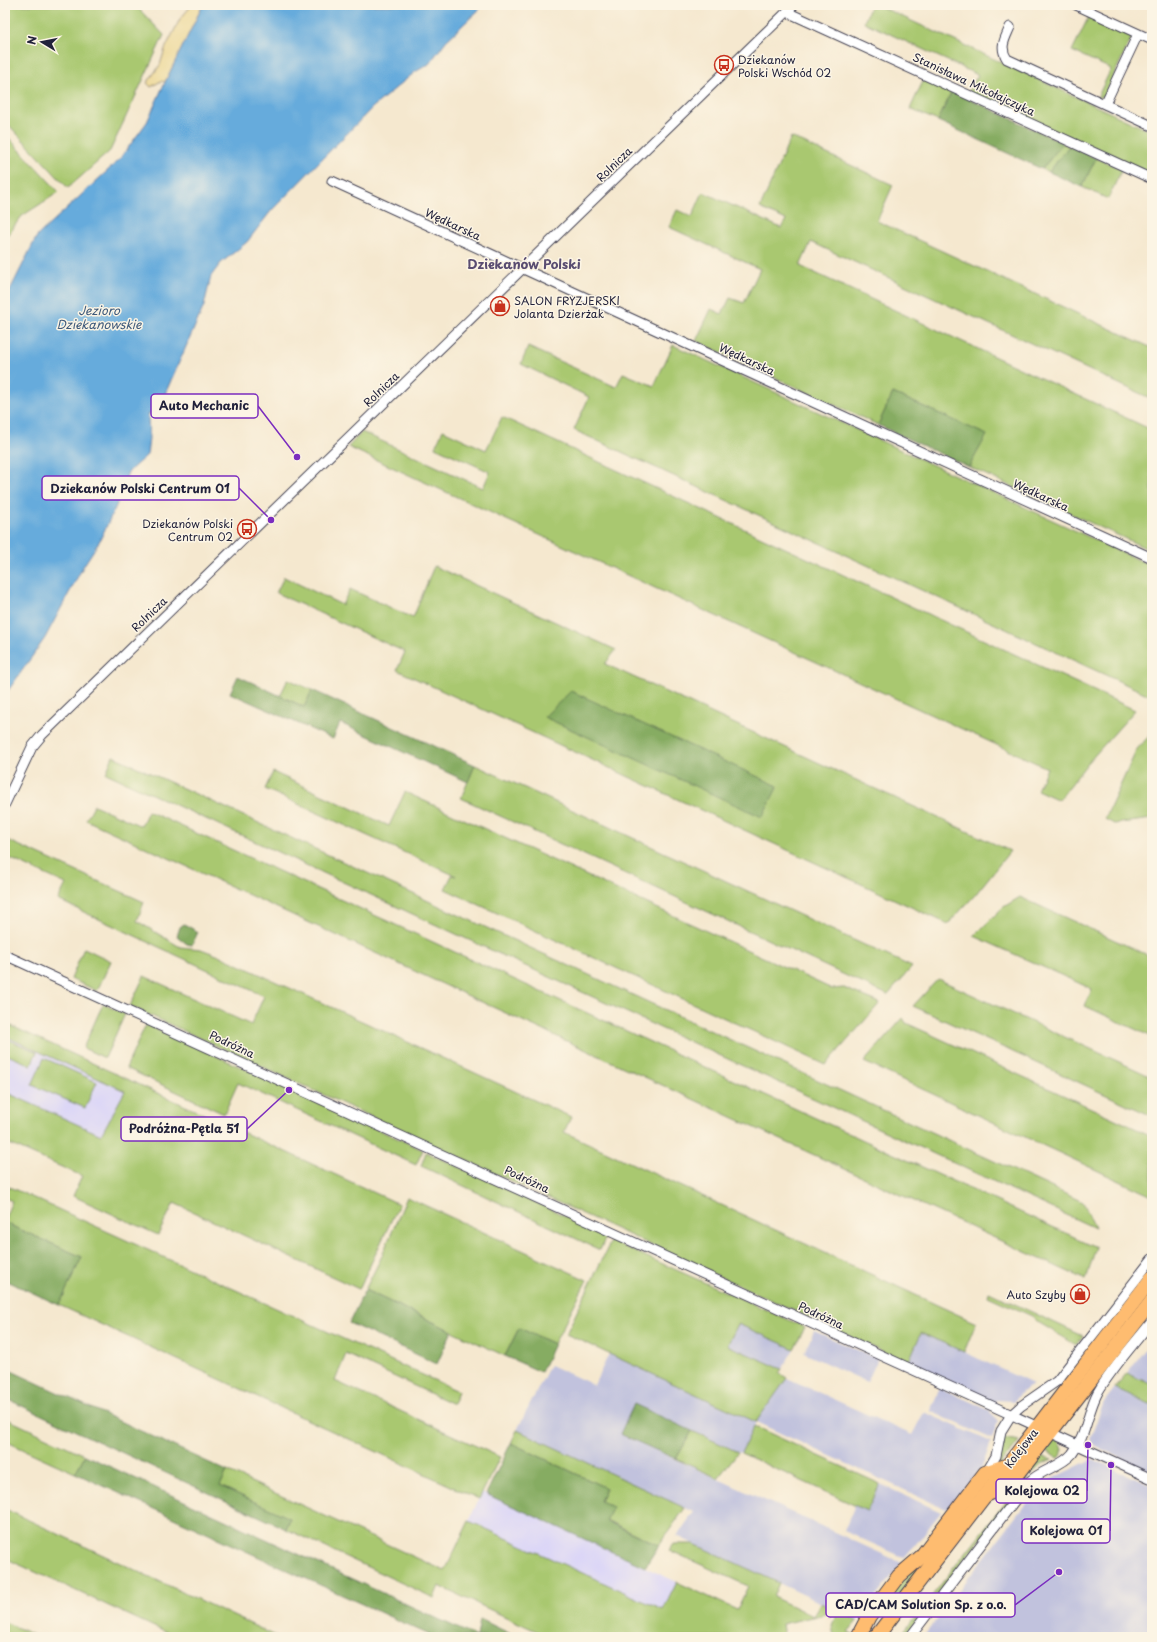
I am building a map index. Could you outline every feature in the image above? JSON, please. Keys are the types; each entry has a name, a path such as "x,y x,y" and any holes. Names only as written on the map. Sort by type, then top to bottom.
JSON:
{"highway":[{"name":"Kolejowa","path":"876,1637 1152,1278"},
{"name":"Kolejowa","path":"984,1496 1010,1484 1152,1301"},
{"path":"858,1637 869,1616 899,1576 921,1557 985,1473 1009,1465"}],"street":[{"name":"Rolnicza","path":"5,804 32,747 42,735 794,5"},
{"path":"1076,5 1152,40"},
{"name":"Stanisława Mikołajczyka","path":"787,12 1152,179"},
{"path":"1010,27 1002,46 1003,53 1007,59 1152,126"},
{"path":"1105,104 1138,34"},
{"name":"Wędkarska","path":"332,181 1152,558"},
{"name":"Podróżna","path":"5,955 1011,1415 1051,1431 1152,1479"},
{"path":"985,1473 996,1456 1001,1431 1011,1415 1021,1406 1057,1381 1152,1259"},
{"path":"910,1637 1030,1482 1044,1470 1065,1461 1079,1444 1098,1392 1152,1321"}],"shaded area":[{"path":"5,1036 125,1091 101,1135 5,1092"},
{"path":"738,1323 794,1349 782,1369 729,1346 728,1344"},
{"path":"814,1331 878,1359 867,1382 804,1353"},
{"path":"921,1333 1033,1384 1023,1391 1014,1401 996,1400 994,1403 908,1363"},
{"path":"1152,1340 1152,1385 1127,1373"},
{"path":"609,1354 756,1422 741,1453 634,1404 620,1434 902,1563 858,1620 677,1536 694,1512 517,1430 550,1365 594,1385"},
{"path":"787,1378 912,1435 924,1412 991,1442 982,1467 951,1508 944,1508 756,1422"},
{"path":"940,1388 991,1411 990,1413 998,1421 992,1439 930,1411"},
{"path":"1115,1388 1152,1405 1152,1472 1097,1447 1090,1439 1104,1402"},
{"path":"1092,1459 1152,1486 1152,1637 923,1637 1041,1484"},
{"path":"880,1484 941,1512 905,1558 844,1531 855,1505 867,1510"},
{"path":"482,1492 677,1582 663,1610 469,1521"}],"green space":[{"path":"5,5 135,5 164,35 110,151 68,188 5,121"},
{"path":"871,5 877,5 1152,132 1152,176 968,92 978,75 864,22"},
{"path":"1090,14 1130,33 1132,37 1104,96 1097,98 1111,69 1072,51"},
{"path":"924,79 952,91 938,121 910,109"},
{"path":"952,91 1063,143 1042,169 938,121"},
{"path":"5,134 59,192 22,216 5,238"},
{"path":"791,137 893,185 877,221 1152,348 1152,399 811,242 800,266 1152,430 1152,551 969,467 986,435 893,393 878,425 696,341 711,309 722,314 730,298 744,303 760,269 669,227 677,210 692,217 703,192 781,228 786,220 760,208"},
{"path":"1063,143 1069,146 1049,172 1042,169"},
{"path":"1069,146 1096,158 1082,187 1049,172"},
{"path":"1096,158 1122,169 1108,199 1082,187"},
{"path":"673,345 1152,566 1152,692 1149,695 574,430 589,397 521,364 528,347 616,387 623,373 654,386"},
{"path":"893,393 987,435 969,467 878,425"},
{"path":"502,417 1135,710 1086,765 1059,800 1037,790 1047,768 348,447 362,432 483,488 490,472 435,447 443,430 486,450"},
{"path":"434,566 616,650 605,664 1010,851 975,895 948,924 397,670 405,652 276,593 284,577 342,605 350,589 413,618"},
{"path":"238,676 304,707 312,690 475,765 468,782 340,723 333,739 230,693"},
{"path":"288,679 312,690 305,707 280,696"},
{"path":"571,691 778,786 762,817 544,717"},
{"path":"1152,733 1152,819 1114,824 1105,819 1137,749"},
{"path":"113,756 1083,1202 1095,1228 106,773"},
{"path":"475,765 912,967 888,995 461,798"},
{"path":"273,772 389,826 405,792 832,989 844,988 880,1003 826,1065 445,889 452,875 456,876 265,789"},
{"path":"94,805 141,826 148,811 1096,1247 1086,1280 86,820"},
{"path":"5,839 144,902 137,921 180,947 201,949 222,957 571,1117 564,1132 976,1323 964,1352 921,1333 908,1363 130,1006 144,976 251,1025 264,996 58,900 66,884 5,856"},
{"path":"1020,897 1152,957 1152,1037 1085,1006 1092,989 974,936 1002,908"},
{"path":"184,924 198,932 192,945 187,944 177,936 180,927"},
{"path":"84,948 111,961 97,991 71,979"},
{"path":"938,979 1152,1077 1152,1116 913,1006"},
{"path":"103,1004 125,1014 105,1058 83,1048"},
{"path":"903,1018 906,1023 1152,1136 1152,1196 864,1062"},
{"path":"5,1023 399,1204 359,1289 174,1203 158,1235 73,1196 82,1176 5,1142 5,1092 101,1135 125,1091 5,1036"},
{"path":"146,1024 423,1150 416,1165 238,1083 224,1114 126,1068"},
{"path":"9,1040 37,1052 31,1065 5,1054"},
{"path":"44,1058 97,1082 85,1108 32,1085"},
{"path":"426,1152 607,1235 600,1250 421,1166"},
{"path":"5,1185 458,1391 453,1404 346,1354 335,1381 500,1457 479,1499 59,1305 82,1257 5,1223 5,1218 12,1201 5,1198"},
{"path":"407,1197 587,1280 554,1344 519,1328 505,1356 365,1290 380,1260"},
{"path":"5,1223 82,1257 59,1305 5,1280"},
{"path":"611,1241 805,1327 794,1349 738,1324 728,1344 729,1346 782,1369 779,1373 787,1378 756,1422 566,1334"},
{"path":"365,1290 452,1331 437,1364 349,1323"},
{"path":"989,1292 1083,1336 1076,1345 1038,1322 1032,1316 988,1296"},
{"path":"519,1328 554,1344 541,1372 505,1356"},
{"path":"5,1368 227,1471 220,1486 290,1518 286,1529 5,1398"},
{"path":"1127,1373 1152,1385 1152,1405 1115,1388"},
{"path":"634,1404 692,1431 676,1459 620,1434"},
{"path":"5,1418 85,1455 75,1473 5,1441"},
{"path":"754,1426 880,1484 867,1511 741,1453"},
{"path":"517,1430 685,1508 659,1545 606,1520 599,1501 606,1488 511,1443"},
{"path":"692,1431 738,1452 718,1478 676,1459"},
{"path":"1003,1438 1019,1441 897,1597 895,1596 890,1602 886,1600 985,1478"},
{"path":"1057,1440 1062,1451 1059,1458 1044,1451 1051,1442"},
{"path":"511,1443 606,1488 600,1501 613,1507 606,1521 659,1545 645,1567 486,1494"},
{"path":"85,1455 477,1637 434,1637 75,1473"},
{"path":"1040,1457 1052,1460 1041,1465 1029,1477 904,1637 900,1637"},
{"path":"227,1471 445,1571 469,1521 663,1610 677,1582 737,1610 748,1586 669,1550 673,1544 694,1544 779,1583 773,1597 813,1616 821,1603 834,1609 830,1618 829,1613 782,1624 784,1637 549,1637 439,1586 434,1598 286,1529 290,1519 220,1486"},
{"path":"5,1509 278,1637 176,1637 5,1558"},
{"path":"838,1611 858,1620 848,1632 853,1634 851,1637 834,1637 832,1625"},
{"path":"480,1619 517,1637 477,1637"},
{"path":"5,1622 38,1637 5,1637"}],"sand":[{"path":"192,5 203,5 165,82 161,81 151,87 147,83 160,65 165,49 180,19"}],"water":[{"name":"Jezioro Dziekanowskie","path":"203,5 484,5 446,41 429,64 415,72 373,107 271,211 247,242 221,263 211,276 204,306 161,403 148,415 149,439 147,455 128,472 116,506 99,542 84,565 45,638 5,695 5,300 37,236 119,160 147,122"}],"place":[{"name":"Dziekanów Polski Wschód 02","path":"724,65"},
{"name":"SALON FRYZJERSKI Jolanta Dzierżak","path":"500,306"},
{"name":"Auto Mechanic","path":"297,457"},
{"name":"Dziekanów Polski Centrum 01","path":"271,520"},
{"name":"Dziekanów Polski Centrum 02","path":"247,529"},
{"name":"Podróżna-Pętla 51","path":"289,1090"},
{"name":"Auto Szyby","path":"1080,1294"},
{"name":"Kolejowa 02","path":"1088,1445"},
{"name":"Kolejowa 01","path":"1111,1465"},
{"name":"CAD/CAM Solution Sp. z o.o.","path":"1059,1572"}],"district":[{"name":"Dziekanów Polski","path":"524,263"}]}
